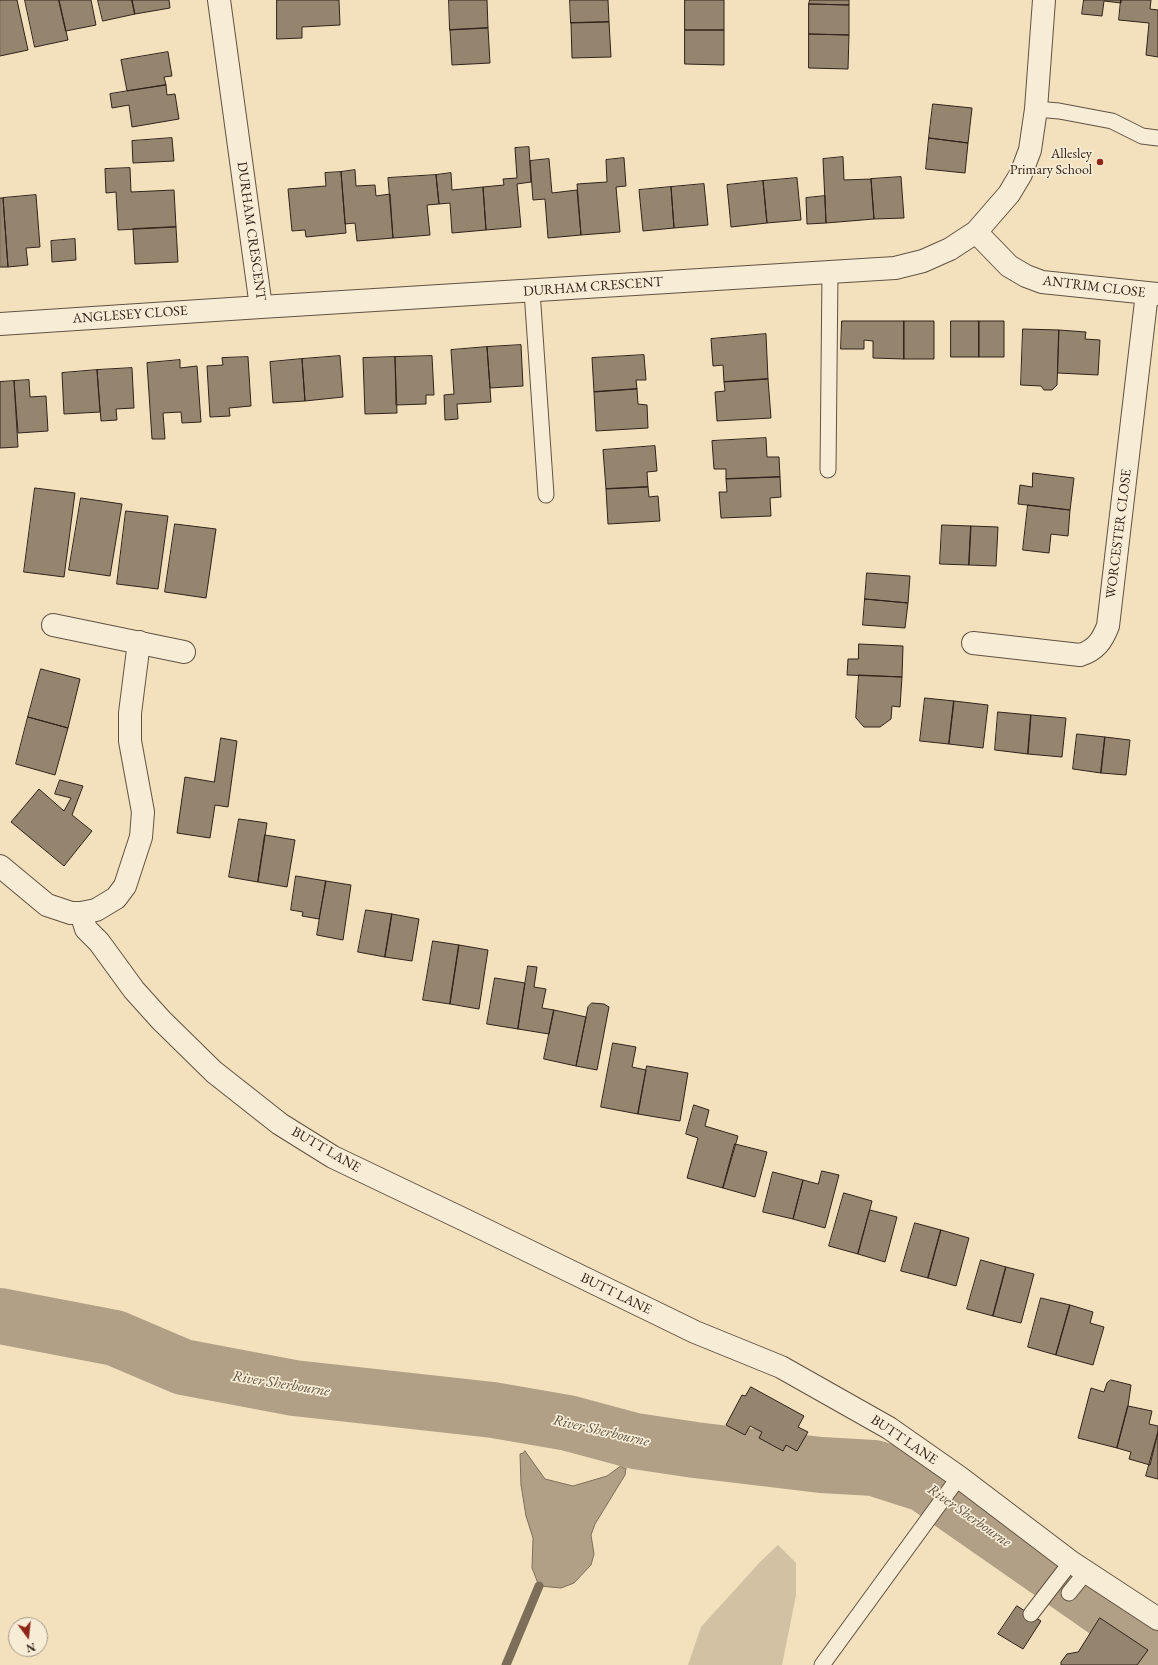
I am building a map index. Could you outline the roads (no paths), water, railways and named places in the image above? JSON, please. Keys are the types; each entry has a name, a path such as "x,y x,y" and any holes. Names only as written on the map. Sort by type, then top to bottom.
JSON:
{"street":[{"name":"DURHAM CRESCENT","path":"218,0 261,307 895,268 923,261 950,249 976,232 1009,194 1021,174 1030,150 1036,109 1044,0"},
{"name":"ANTRIM CLOSE","path":"976,232 1009,266 1026,276 1042,282 1153,294"},
{"name":"WORCESTER CLOSE","path":"973,642 1080,655 1091,651 1103,640 1108,626 1153,294"},
{"name":"ANGLESEY CLOSE","path":"0,324 261,307"},
{"path":"54,625 184,652"},
{"path":"0,866 47,905 71,913 96,910 116,898 125,886 141,837 142,812 130,734 130,713 139,642"},
{"name":"BUTT LANE","path":"81,913 86,929 99,942 134,990 161,1020 214,1072 280,1124 332,1157 468,1221 695,1332 781,1367 888,1428 1069,1578 1158,1619"}],"lane":[{"path":"1036,109 1059,111 1112,121 1142,136 1158,138"},
{"path":"828,470 830,272"},
{"path":"532,291 546,495"},
{"path":"822,1665 955,1483"},
{"path":"1031,1614 1069,1578"}],"waterway":[{"name":"River Sherbourne","path":"0,1316 115,1338 183,1367 294,1388 493,1410 568,1423 635,1441 695,1450 821,1465 874,1468 924,1484 1158,1647"},
{"path":"506,1665 539,1586"}],"place":[{"name":"Allesley Primary School","path":"1100,162"}]}
